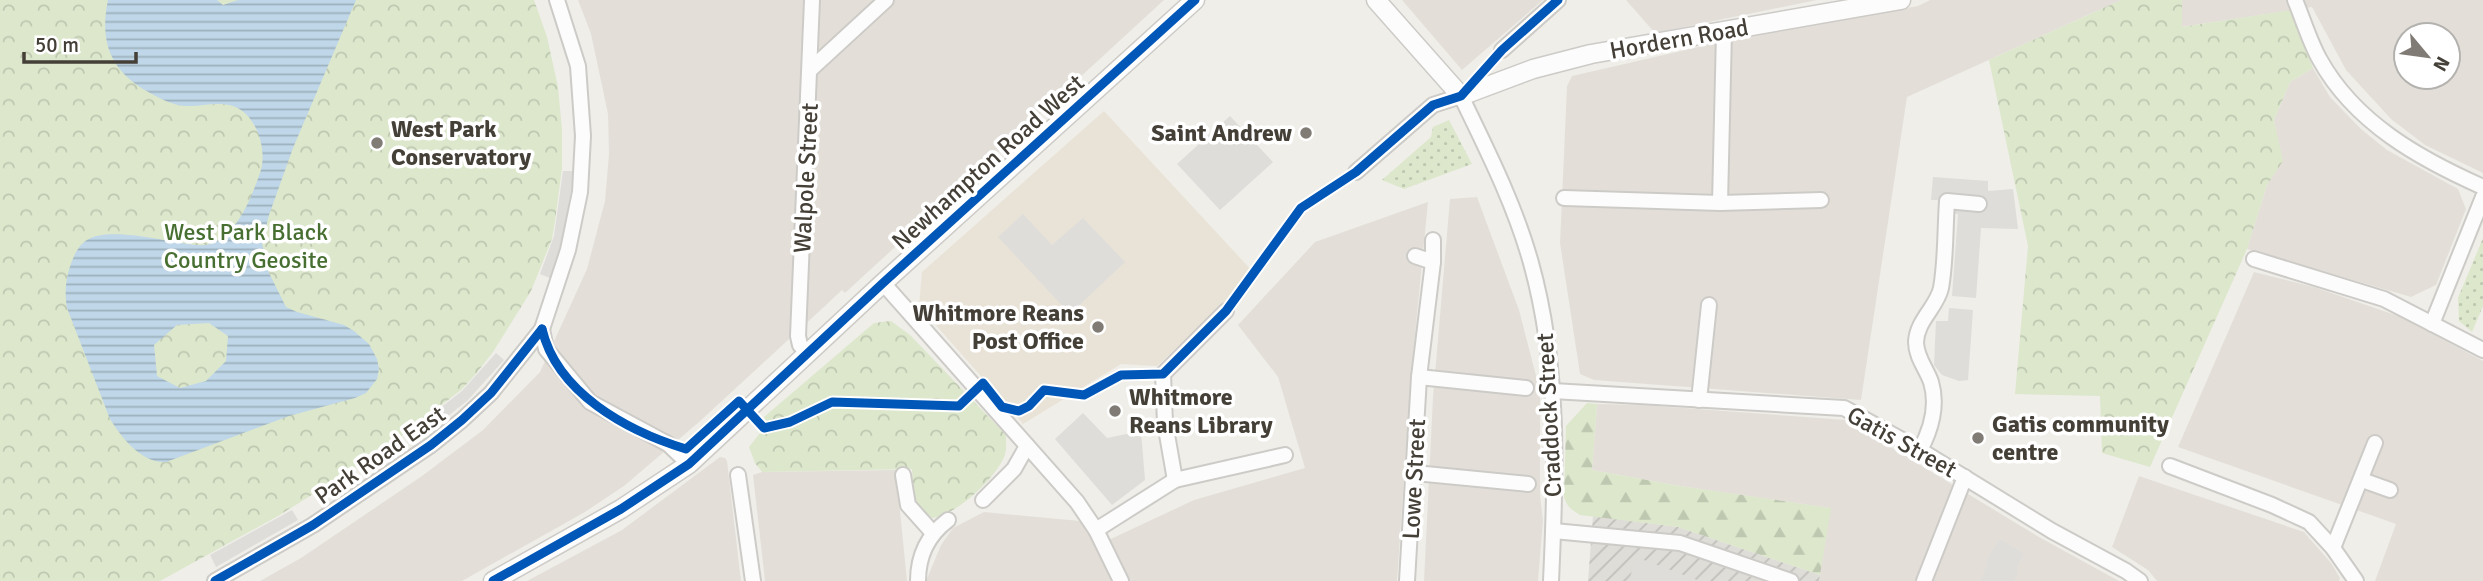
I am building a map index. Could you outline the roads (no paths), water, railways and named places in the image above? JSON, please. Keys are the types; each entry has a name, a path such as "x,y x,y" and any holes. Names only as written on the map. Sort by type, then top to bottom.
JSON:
{"street":[{"path":"557,0 578,66 583,136 580,192 568,250 542,329 546,349 590,402 668,444 689,464"},
{"name":"Walpole Street","path":"807,353 800,345 798,336 813,0"},
{"path":"811,69 886,0"},
{"name":"Newhampton Road West","path":"493,581 515,575 689,464 1195,0"},
{"path":"1356,172 1433,105 1461,96 1376,0"},
{"path":"1502,50 1558,0"},
{"name":"Hordern Road","path":"1461,96 1560,61 1901,0"},
{"path":"2295,0 2319,59 2340,89 2362,113 2429,162 2483,187"},
{"path":"1720,203 1724,32"},
{"name":"Craddock Street","path":"1461,96 1500,178 1531,261 1551,360 1555,488 1550,581"},
{"path":"2432,324 2483,197"},
{"path":"1564,198 1720,203 1821,200"},
{"path":"1920,450 1929,435 1933,406 1930,382 1918,354 1916,341 1919,327 1940,291 1947,201 1979,204"},
{"name":"Lowe Street","path":"1407,581 1419,377 1433,262 1433,240"},
{"path":"1415,256 1433,262"},
{"path":"2254,259 2384,299 2483,350"},
{"path":"883,284 1077,502 1096,530 1121,581"},
{"path":"1699,400 1709,305"},
{"path":"1175,480 1166,424 1163,374 1226,312"},
{"name":"Park Road East","path":"215,581 346,504 452,429 491,393 542,329"},
{"path":"1419,377 1526,388"},
{"name":"Gatis Street","path":"1553,391 1844,408 2140,581"},
{"path":"2333,548 2375,443"},
{"path":"983,500 1014,469 1027,446"},
{"path":"1096,530 1175,480 1284,455"},
{"path":"2170,466 2309,522 2333,548 2356,581"},
{"path":"1415,473 1528,484"},
{"path":"738,475 753,581"},
{"path":"903,475 908,505 933,533"},
{"path":"1924,581 1965,477"},
{"path":"2362,480 2390,490"},
{"path":"918,581 918,570 925,547 933,533 948,520"},
{"path":"1554,531 1679,543 1791,581"}],"water":[{"path":"108,0 217,0 223,5 238,0 356,0 293,148 262,243 268,271 286,307 344,325 369,344 379,369 377,379 366,393 289,416 166,462 140,454 126,441 110,419 67,308 67,278 76,252 87,240 96,236 120,234 198,245 213,243 230,231 243,213 260,173 263,154 254,125 241,110 221,104 176,104 150,93 126,76 117,66 107,43","holes":["209,323 228,336 226,361 206,381 180,388 157,376 154,345 177,325"]}],"place":[{"name":"Saint Andrew","path":"1306,133"},
{"name":"West Park Conservatory","path":"377,143"},
{"name":"Whitmore Reans Post Office","path":"1098,327"},
{"name":"Whitmore Reans Library","path":"1115,411"},
{"name":"Gatis community centre","path":"1978,438"}],"park label":[{"name":"West Park Black Country Geosite","path":"246,246"}]}
